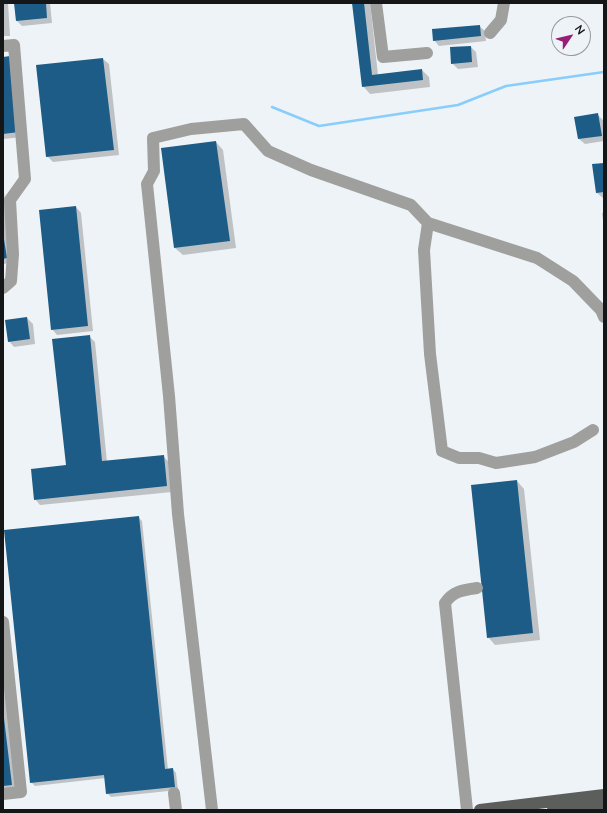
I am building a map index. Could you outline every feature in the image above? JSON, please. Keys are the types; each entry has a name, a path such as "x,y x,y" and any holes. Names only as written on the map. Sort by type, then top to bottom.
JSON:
{"main road":[{"path":"480,810 604,795"},
{"path":"553,810 604,804"}],"lane":[{"path":"376,3 383,58 427,53"},
{"path":"490,33 501,20 504,3"},
{"path":"3,46 14,45 25,179 10,200 13,254 11,281 3,288"},
{"path":"212,810 178,514 169,396 147,184 154,171 153,138 191,129 244,124 268,151 311,170 411,206 428,223 537,258 573,281 601,310 604,317"},
{"path":"428,223 424,250 430,354 442,451 459,458 479,458 496,463 536,456 574,442 594,430"},
{"path":"467,810 445,603 450,596 457,591 477,588"},
{"path":"3,622 21,792 3,794"},
{"path":"174,793 176,810"}],"building":[{"path":"14,3 46,3 47,18 16,21"},
{"path":"352,3 364,3 372,75 422,69 423,80 362,87"},
{"path":"480,25 481,36 433,41 432,29"},
{"path":"471,46 472,62 451,64 450,47"},
{"path":"10,56 19,132 3,134 3,57"},
{"path":"103,58 114,150 46,157 36,65"},
{"path":"598,113 602,136 578,139 574,117"},
{"path":"216,141 230,241 174,248 161,148"},
{"path":"604,163 604,192 596,193 592,164"},
{"path":"76,206 88,326 51,330 39,210"},
{"path":"3,233 7,258 3,259"},
{"path":"27,317 30,339 8,342 5,320"},
{"path":"90,335 102,461 164,455 167,486 34,500 31,469 66,465 52,339"},
{"path":"517,480 533,633 487,638 471,485"},
{"path":"139,516 165,769 173,768 175,787 106,794 104,775 30,783 4,530"},
{"path":"3,710 12,785 3,786"}],"waterway":[{"path":"272,107 319,126 458,105 506,86 604,72"}]}
